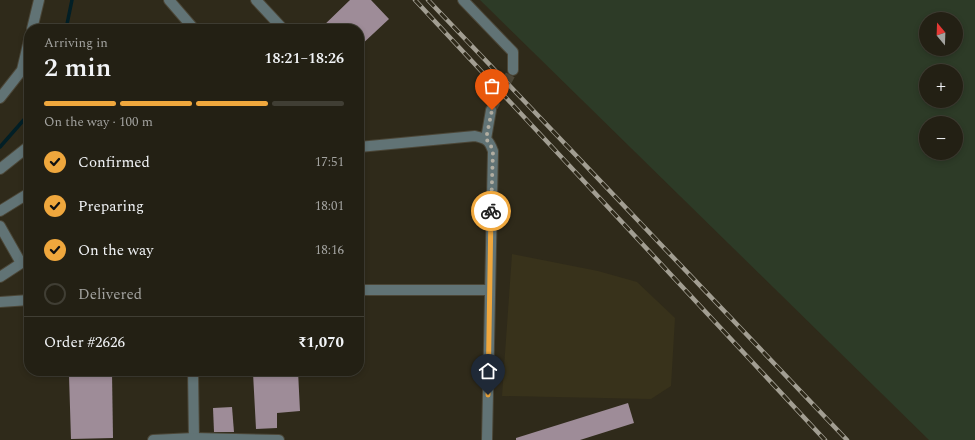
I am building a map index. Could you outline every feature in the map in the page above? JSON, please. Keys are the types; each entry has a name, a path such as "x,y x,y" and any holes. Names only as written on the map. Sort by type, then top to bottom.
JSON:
{"street":[{"path":"31,0 35,17"},
{"path":"33,24 39,0"},
{"path":"169,0 190,24"},
{"path":"256,0 278,24"},
{"path":"463,0 513,52 513,70"},
{"path":"0,98 22,70 24,61"},
{"path":"486,139 492,110"},
{"path":"364,147 475,136 486,139 493,151 487,440"},
{"path":"0,169 24,150"},
{"path":"0,211 24,196"},
{"path":"0,226 24,259"},
{"path":"0,277 24,261"},
{"path":"364,290 489,290"},
{"path":"0,302 24,300"},
{"path":"193,376 194,439"},
{"path":"153,440 279,440"}],"shaded area":[{"path":"512,254 598,271 637,282 675,318 671,386 651,399 502,396"}],"green space":[{"path":"480,0 975,0 975,440 929,440"}],"building":[{"path":"350,0 371,0 389,19 364,42 364,24 325,24"},
{"path":"69,376 112,376 113,438 71,439"},
{"path":"253,376 298,376 300,411 277,413 277,428 256,429"},
{"path":"628,403 634,423 580,440 516,440 516,438"},
{"path":"232,407 234,432 214,432 213,408"}],"waterway":[{"path":"67,24 72,0"},
{"path":"0,147 24,120"}],"tunnel":[{"path":"491,110 513,70"}],"railway":[{"path":"415,0 825,440"},
{"path":"428,0 847,440"}],"way so far":[{"path":"491,211 493,151 486,139 492,110"}],"route":[{"path":"488,395 491,211"}]}
